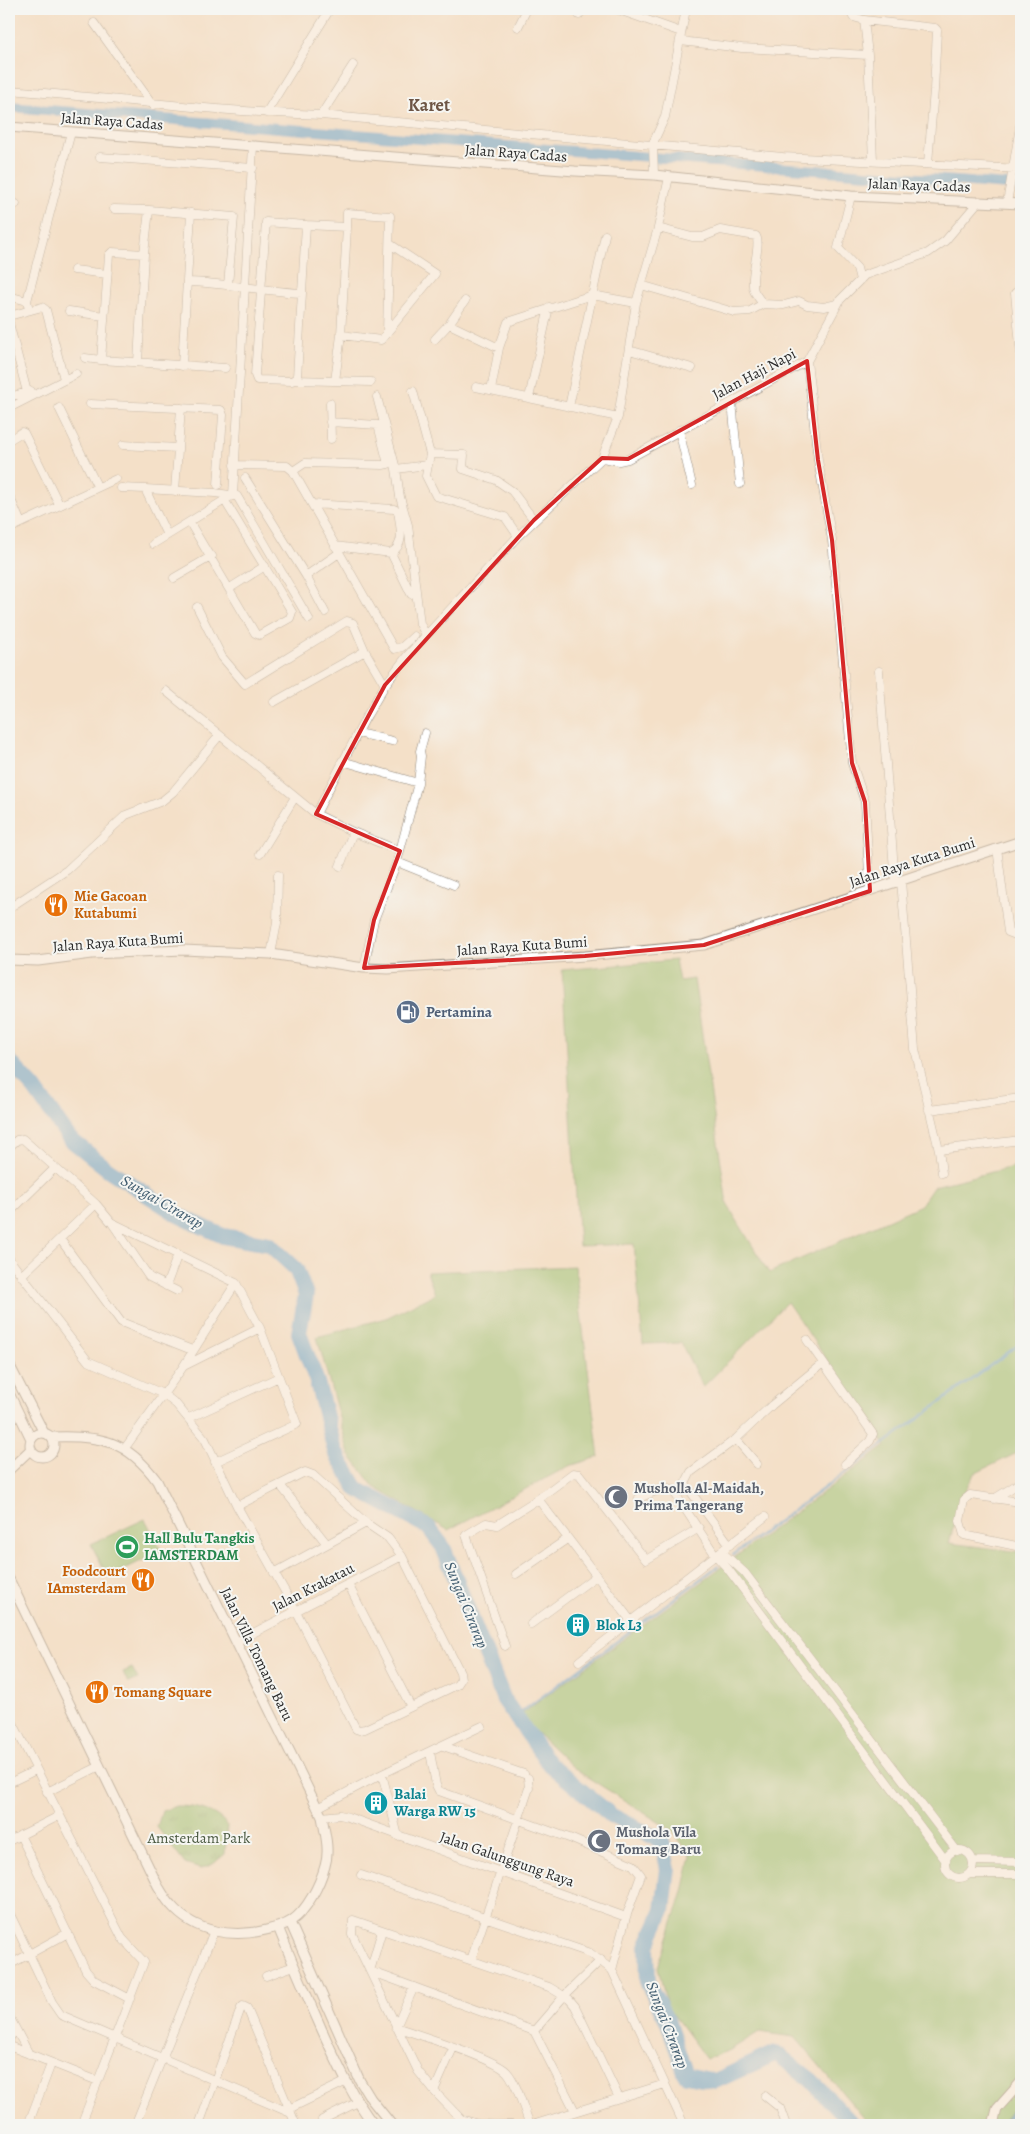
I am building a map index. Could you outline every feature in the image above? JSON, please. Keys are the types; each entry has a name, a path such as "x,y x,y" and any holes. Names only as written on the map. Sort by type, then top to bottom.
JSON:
{"street":[{"path":"518,27 527,9"},
{"path":"616,9 681,32"},
{"path":"654,173 653,146 665,117 686,9"},
{"path":"850,9 854,17 864,20 935,28 937,30 928,163"},
{"path":"266,113 327,14"},
{"path":"864,20 868,55 873,160"},
{"path":"94,23 153,105"},
{"path":"680,41 742,48 868,55"},
{"path":"321,115 353,65"},
{"path":"9,90 153,105 321,115 783,157 928,163 1016,170"},
{"path":"1007,203 1016,170 1021,121"},
{"name":"Jalan Raya Cadas","path":"9,127 576,171 654,173 669,177 851,196 1021,204"},
{"path":"29,310 26,301 71,132"},
{"path":"233,495 253,146"},
{"path":"100,158 252,168"},
{"path":"316,814 342,761 385,685 426,635 518,536 602,458 618,417 636,303 658,228 669,177"},
{"path":"851,196 838,248 857,268 860,280"},
{"name":"Jalan Haji Napi","path":"602,458 619,461 628,458 807,361 837,304 865,275 928,253 945,241 979,201"},
{"path":"114,208 234,216 228,285"},
{"path":"138,362 144,254 149,210"},
{"path":"182,366 191,213"},
{"path":"335,381 341,335 348,213 390,216 386,333"},
{"path":"347,227 266,222 254,378 256,380 371,382"},
{"path":"295,380 306,225"},
{"path":"658,228 692,237 703,237 720,230 756,236 758,243 753,270 754,291 763,304"},
{"path":"570,407 605,235"},
{"path":"341,335 381,340 435,274 390,244"},
{"path":"101,360 110,253 144,254"},
{"path":"74,270 107,274"},
{"path":"188,282 302,293"},
{"path":"641,285 734,312 750,311 763,304 784,305 799,301 807,305 824,307 837,304"},
{"path":"1021,289 1015,293 1021,356"},
{"path":"491,390 499,348 508,322 549,307 592,295 636,303"},
{"path":"9,296 26,301"},
{"path":"435,340 465,301"},
{"path":"9,316 42,307 46,310 64,379"},
{"path":"528,398 549,307"},
{"path":"69,311 104,316"},
{"path":"9,323 28,392"},
{"path":"449,324 499,348"},
{"path":"629,350 692,368"},
{"path":"85,358 225,368"},
{"path":"807,361 818,460 832,540 852,763 865,802 870,891"},
{"path":"9,408 45,388 76,374"},
{"path":"476,387 618,417"},
{"path":"9,397 45,388"},
{"path":"413,391 430,454 426,476 436,496 505,518 518,536"},
{"path":"377,397 396,469 400,497 408,526 420,624 426,635"},
{"path":"732,402 740,484"},
{"path":"330,403 331,439"},
{"path":"90,404 218,410 223,412 218,485"},
{"path":"59,408 97,486"},
{"path":"175,491 181,408"},
{"path":"293,471 304,462 383,466 388,464 378,425 330,422"},
{"path":"679,430 692,485"},
{"path":"9,440 24,433 59,504"},
{"path":"122,445 177,448"},
{"path":"430,454 464,455 463,469 496,480 512,491 534,520"},
{"path":"234,465 287,466 293,471 394,649 402,648 414,636"},
{"path":"396,469 428,465"},
{"path":"245,478 306,576 325,612"},
{"path":"9,529 97,486 116,479"},
{"path":"121,488 237,496 309,619"},
{"path":"145,489 167,535"},
{"path":"9,495 21,523"},
{"path":"152,544 190,523 233,495"},
{"path":"190,523 212,556 256,633 259,635 290,618 292,612 225,501"},
{"path":"306,576 337,550 391,553 398,549 401,544 398,511 396,509 312,504"},
{"path":"391,553 411,594"},
{"path":"174,578 212,556"},
{"path":"230,588 265,566"},
{"path":"197,607 222,657 245,684 347,621 353,623 365,650 385,685"},
{"path":"274,702 365,650"},
{"path":"879,671 915,1049 939,1150 942,1173"},
{"path":"166,691 316,814 353,832 400,851"},
{"path":"358,733 392,741"},
{"path":"364,968 374,920 397,862 418,783 420,750 425,733"},
{"path":"9,908 67,870 126,815 162,801 173,792 219,736"},
{"path":"342,761 418,783"},
{"path":"260,854 294,797"},
{"path":"340,866 353,832"},
{"name":"Jalan Raya Kuta Bumi","path":"9,960 38,961 92,954 183,950 271,954 364,968 388,969 565,958 704,944 1021,841"},
{"path":"997,848 1008,932 1021,937"},
{"path":"397,862 454,885"},
{"path":"271,954 277,923 278,875"},
{"path":"929,1110 1021,1098"},
{"path":"9,1147 17,1140 23,1139 96,1204 111,1222 149,1277 177,1291"},
{"path":"939,1150 1021,1140"},
{"path":"9,1213 55,1168"},
{"path":"21,1276 96,1204"},
{"path":"111,1222 236,1283 260,1328 297,1424 215,1462"},
{"path":"60,1239 121,1322 192,1350"},
{"path":"166,1286 178,1254"},
{"path":"9,1259 88,1361 163,1394 189,1418 205,1438 237,1506 296,1611 356,1729 359,1730 457,1685 461,1678 460,1672 402,1556 388,1538 366,1523 313,1475 305,1472 237,1506"},
{"path":"125,1448 183,1366 236,1283"},
{"path":"183,1366 260,1328"},
{"path":"807,1340 873,1434 870,1442 844,1464"},
{"path":"730,1545 685,1484 691,1472 736,1438 823,1362"},
{"path":"9,1364 54,1447 47,1456 38,1456 31,1450"},
{"path":"189,1418 279,1377"},
{"path":"9,1393 31,1439 31,1450 9,1470"},
{"path":"31,1439 34,1435 48,1435"},
{"name":"Jalan Villa Tomang Baru","path":"9,1579 158,1886 171,1906 190,1920 228,1935 249,1934 290,1922 298,1915 315,1891 325,1866 327,1846 322,1817 157,1481 148,1468 125,1448 102,1440 79,1436 48,1435"},
{"path":"736,1438 756,1464"},
{"path":"505,1646 466,1535 486,1523 497,1525 574,1473 579,1474 646,1560 699,1528"},
{"path":"994,1499 1021,1482"},
{"path":"280,1485 327,1544"},
{"path":"639,1498 665,1487 672,1489 728,1569 946,1861"},
{"path":"1021,1502 970,1495 964,1500 960,1521 961,1531 964,1535 1021,1547"},
{"path":"538,1499 631,1621"},
{"path":"579,1661 765,1517"},
{"path":"274,1573 366,1523"},
{"path":"516,1574 568,1539"},
{"path":"719,1554 745,1573 957,1850 967,1853 973,1860 970,1874"},
{"name":"Jalan Krakatau","path":"236,1642 402,1556"},
{"path":"531,1624 596,1576"},
{"path":"348,1584 411,1707"},
{"path":"9,1715 122,1938 144,1960 81,2125"},
{"path":"317,1808 382,1774 482,1726"},
{"path":"443,1746 526,1776 529,1788 471,1960"},
{"path":"430,1752 439,1792 572,1839 633,1866 641,1875 626,1917 612,1970"},
{"path":"47,1792 100,1766"},
{"path":"9,1783 36,1770"},
{"path":"382,1774 398,1836"},
{"name":"Jalan Galunggung Raya","path":"322,1817 340,1815 502,1871 626,1917"},
{"path":"9,1841 59,1816"},
{"path":"20,1835 86,1971 94,1980 130,1999"},
{"path":"957,1850 949,1854 946,1861 946,1868 952,1876 961,1878 970,1874 1021,1874"},
{"path":"973,1860 1021,1862"},
{"path":"361,1875 590,1953 601,1960 612,1970 684,2125"},
{"path":"9,1912 52,2002 61,2015 162,2059 290,2111 346,2082"},
{"path":"512,2125 478,2124 461,2119 418,2071 352,1934 352,1922 356,1921 471,1960 549,1988 564,1996 576,2006 619,2098"},
{"path":"290,1922 360,2081 392,2125"},
{"path":"278,1927 356,2103 374,2125"},
{"path":"370,1971 382,1930"},
{"path":"135,2125 214,1931"},
{"path":"9,1965 68,1934"},
{"path":"534,2031 564,1996 601,1960"},
{"path":"266,1976 294,1966"},
{"path":"370,1971 534,2031 574,2111"},
{"path":"396,2027 414,1987"},
{"path":"202,2124 241,2008 245,2006 296,2125"},
{"path":"9,2016 29,2054"},
{"path":"396,2027 488,2060 506,2071 512,2078 531,2125 665,2084"},
{"path":"9,2040 15,2028"},
{"path":"9,2046 98,2081"},
{"path":"434,2091 453,2048"},
{"path":"28,2125 51,2064"},
{"path":"993,2125 997,2109 1021,2082"},
{"path":"765,2096 780,2108 786,2125"},
{"path":"322,2120 356,2103"}],"highlighted area":[{"path":"807,361 818,460 832,540 852,763 865,802 870,891 704,945 585,956 364,968 374,920 400,851 316,814 385,685 534,520 602,458 628,459"}],"green space":[{"path":"675,960 679,981 694,979 727,1204 769,1273 921,1205 934,1186 1021,1165 1021,1451 974,1474 961,1500 949,1543 1021,1552 1019,1584 1021,1585 1021,2097 1003,2125 870,2125 795,2037 759,2032 730,2050 706,2059 667,2006 658,1967 683,1892 691,1856 673,1831 576,1770 519,1716 886,1446 787,1302 703,1387 681,1343 643,1344 634,1244 579,1246 562,970"},
{"path":"575,1266 599,1457 569,1466 448,1530 374,1487 349,1454 317,1337 386,1318 435,1294 427,1272"},
{"name":"Hall Bulu Tangkis IAMSTERDAM","path":"145,1519 162,1551 108,1577 91,1544"},
{"path":"132,1668 138,1679 128,1683 123,1672"},
{"name":"Amsterdam Park","path":"176,1806 211,1812 227,1825 225,1854 213,1864 201,1869 185,1864 157,1827 162,1811"}],"water":[{"path":"1021,2097 1021,2125 1003,2125 1004,2122"}],"waterway":[{"path":"9,107 1021,186"},
{"name":"Sungai Cirarap","path":"9,1061 34,1088 70,1139 109,1170 180,1216 223,1236 269,1244 296,1269 306,1295 299,1333 317,1382 335,1451 357,1489 428,1527 443,1547 504,1700 549,1764 612,1816 662,1841 668,1869 663,1910 647,1946 648,1984 667,2020 686,2075 715,2081 776,2053 811,2080 853,2125"},
{"path":"733,1555 1021,1343"},
{"path":"516,1716 718,1566"}],"place":[{"name":"Mie Gacoan Kutabumi","path":"56,905"},
{"name":"Pertamina","path":"408,1012"},
{"name":"Musholla Al-Maidah, Prima Tangerang","path":"616,1497"},
{"name":"Hall Bulu Tangkis IAMSTERDAM","path":"127,1547"},
{"name":"Foodcourt IAmsterdam","path":"143,1580"},
{"name":"Blok L3","path":"578,1625"},
{"name":"Tomang Square","path":"97,1692"},
{"name":"Balai Warga RW 15","path":"376,1803"},
{"name":"Mushola Vila Tomang Baru","path":"599,1841"}],"district":[{"name":"Karet","path":"429,105"}]}
